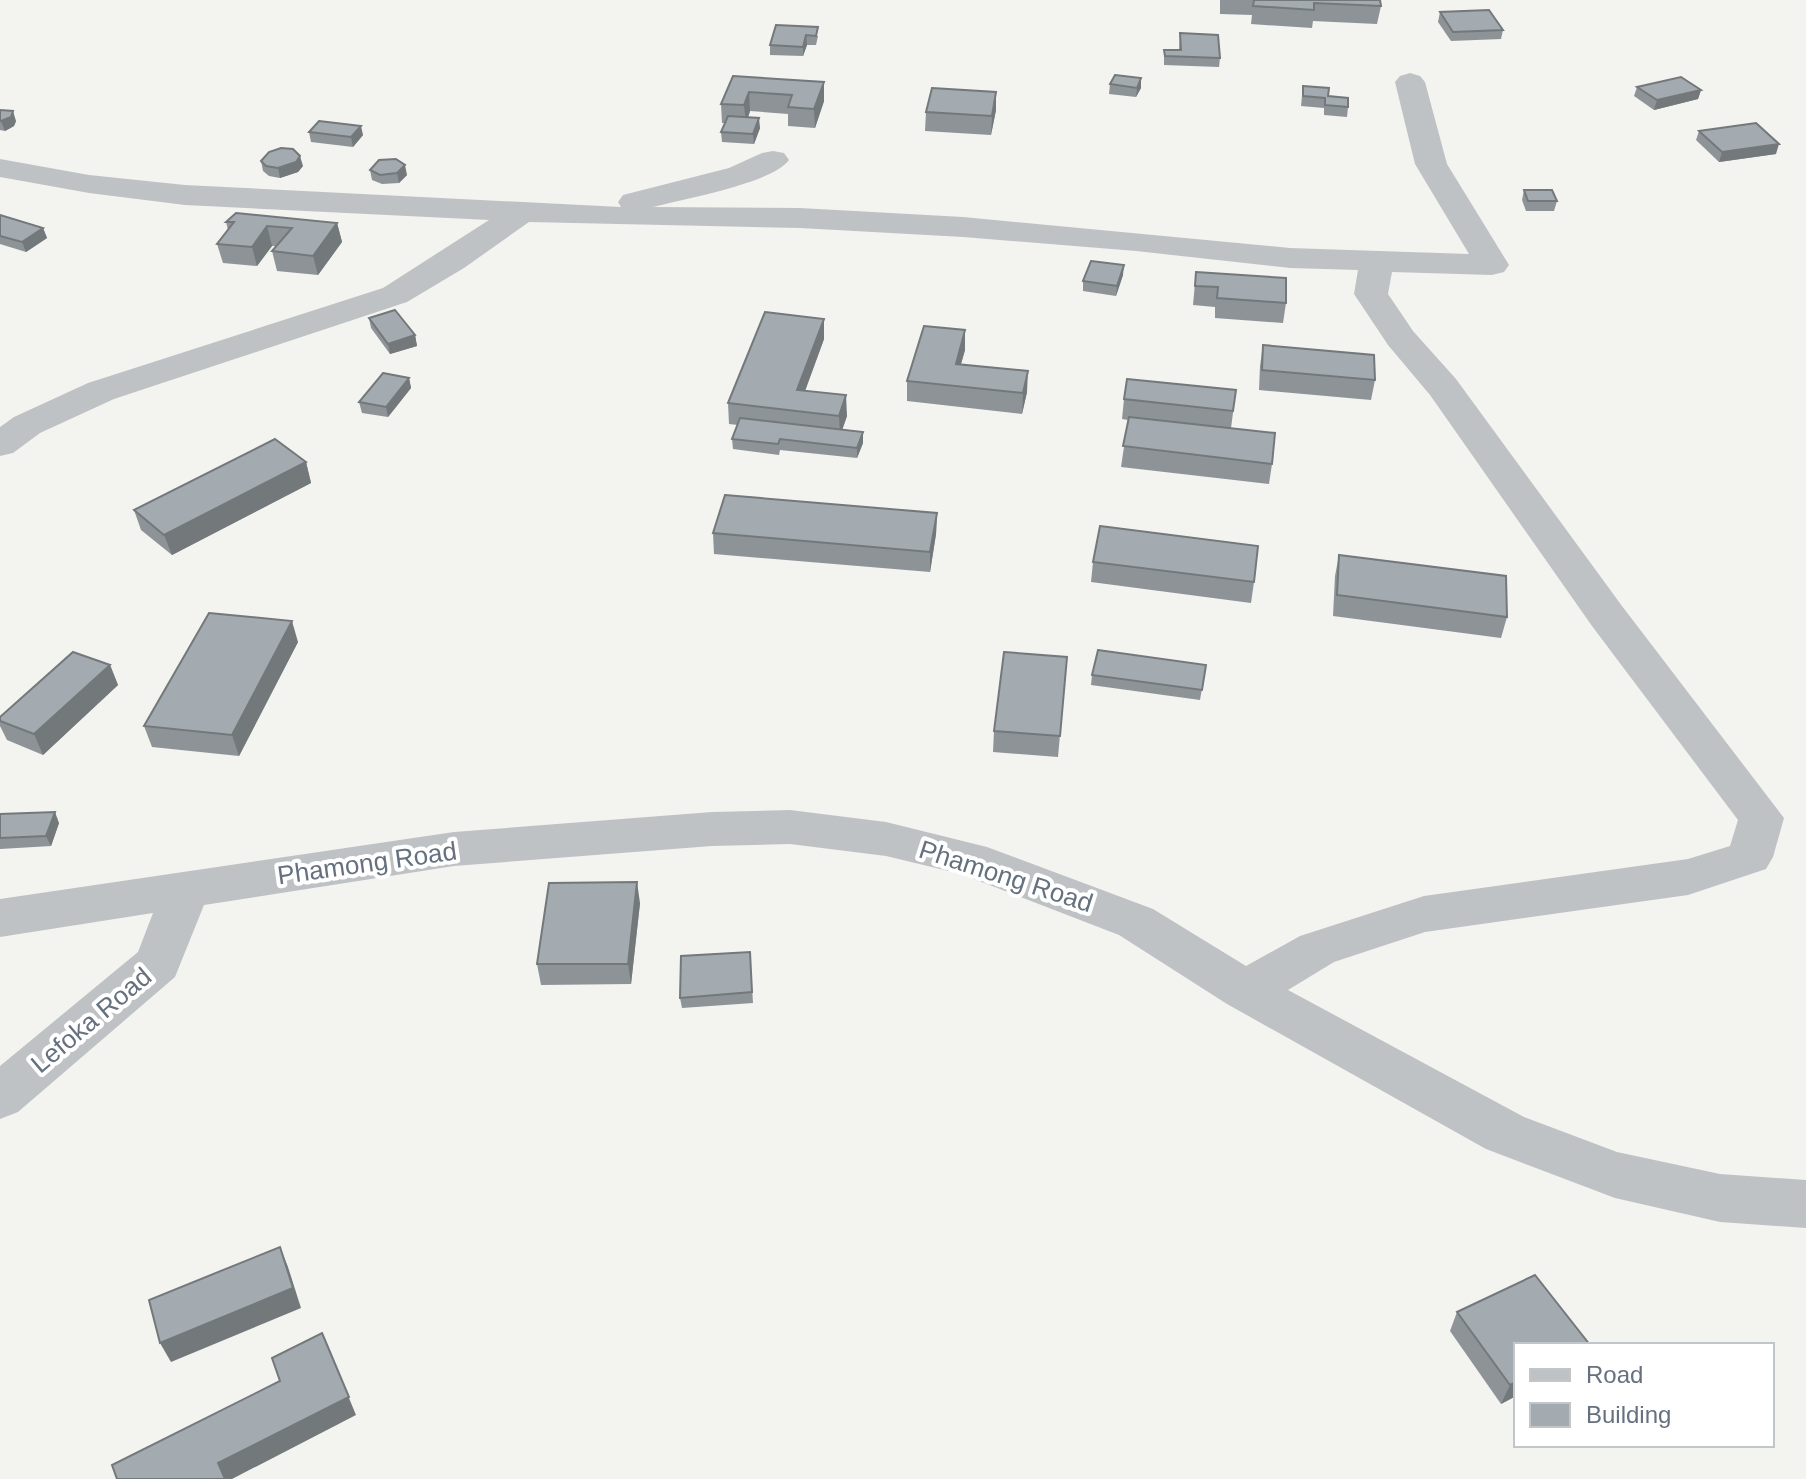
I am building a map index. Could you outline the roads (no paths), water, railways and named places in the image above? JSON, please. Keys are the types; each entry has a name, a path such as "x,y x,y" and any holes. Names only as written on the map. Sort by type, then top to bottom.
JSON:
{"street":[{"path":"0,168 89,184 185,195 598,216 800,218 1136,241 1290,258 1492,265 1431,164 1410,82"},
{"path":"598,216 645,197 740,175 773,160"},
{"path":"0,445 27,425 101,391 395,295 452,261 522,212"},
{"path":"1245,990 1317,949 1424,914 1688,877 1750,857 1761,818 1589,592 1443,387 1400,338 1371,294 1377,259"},
{"name":"Phamong Road","path":"0,918 454,849 712,829 790,827 886,839 970,859 1136,922 1245,990 1505,1133 1615,1175 1720,1198 1806,1204"},
{"name":"Lefoka Road","path":"0,1097 158,963 186,890"}]}
